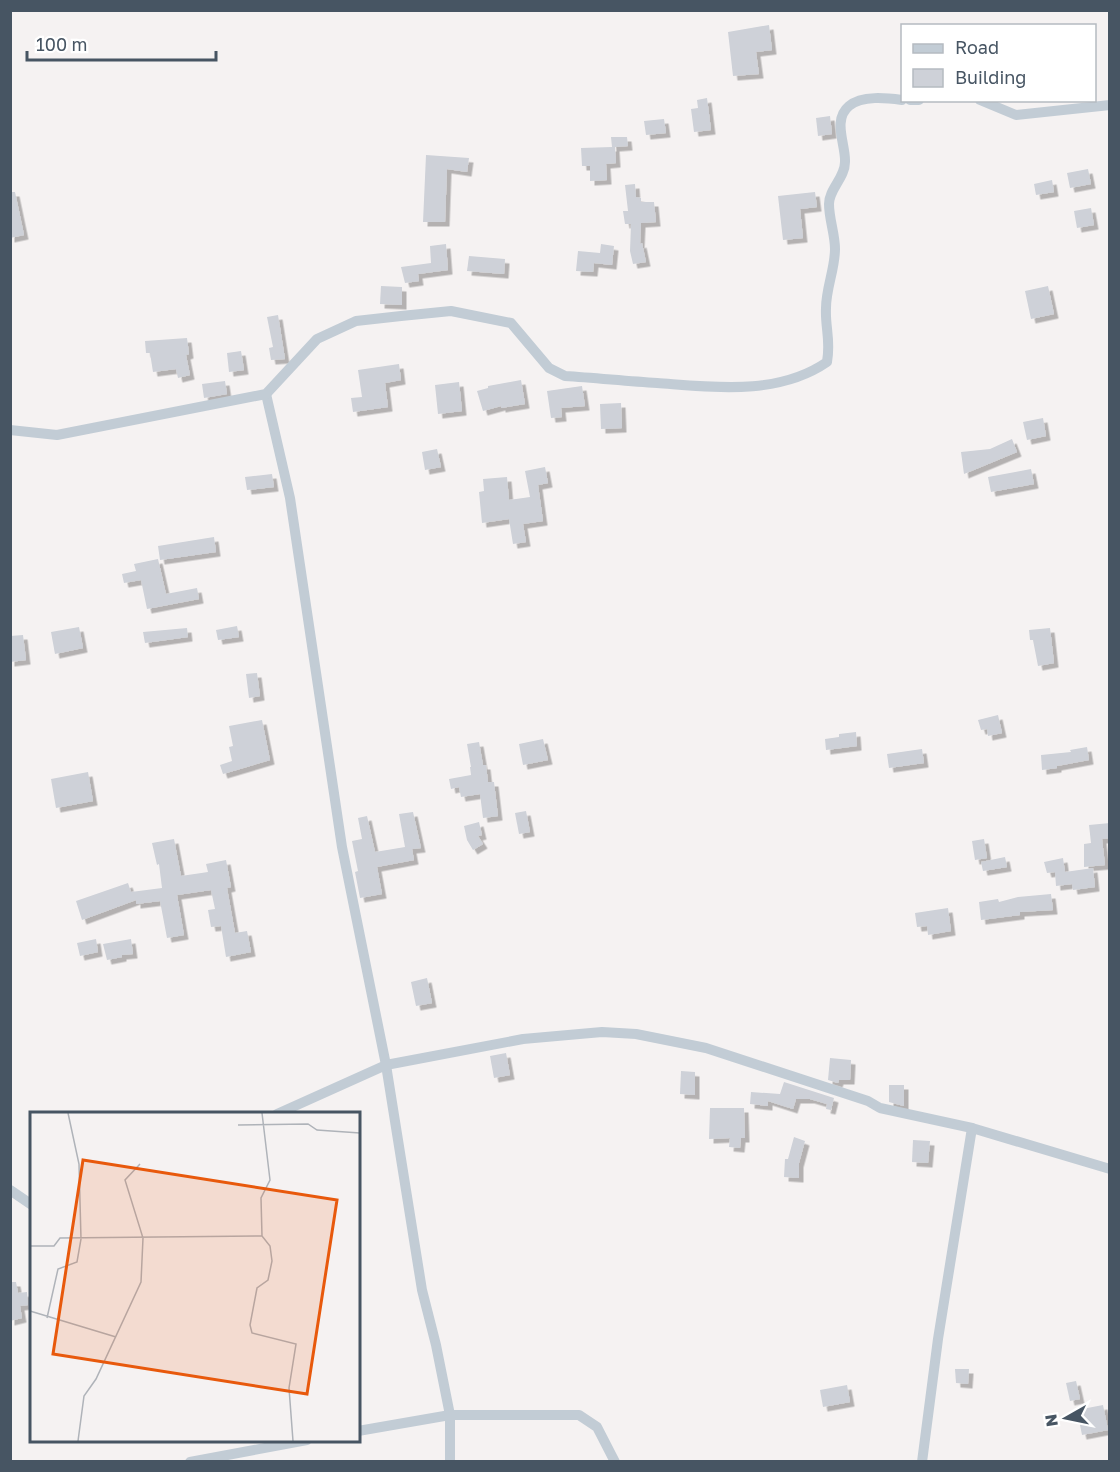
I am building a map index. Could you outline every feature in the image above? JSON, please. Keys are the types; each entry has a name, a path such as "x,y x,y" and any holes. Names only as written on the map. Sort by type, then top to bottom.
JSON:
{"street":[{"path":"10,430 57,435 266,394 317,339 356,321 452,311 511,323 549,368 565,376 727,388 783,381 817,368 826,362 830,346 826,309 835,248 829,201 843,176 846,161 841,130 843,113 849,105 858,101 901,100"},
{"path":"985,102 1016,115 1110,105"},
{"path":"266,394 290,498 342,847 386,1065 422,1290 450,1415 450,1461"},
{"path":"279,1112 386,1065 523,1038 602,1032 636,1034 706,1048 868,1101 880,1108 972,1128 1110,1169"},
{"path":"922,1461 938,1339 972,1128"},
{"path":"10,1190 30,1204"},
{"path":"360,1431 450,1415 579,1415 597,1427 615,1461"},
{"path":"190,1461 296,1442"}],"building":[{"path":"769,25 772,50 756,52 759,74 733,76 728,32"},
{"path":"707,98 711,130 694,132 691,109 698,108 697,100"},
{"path":"830,116 832,134 818,136 816,118"},
{"path":"664,119 666,133 646,135 644,121"},
{"path":"611,137 627,137 628,146 615,147 616,163 606,164 607,180 590,181 590,166 582,166 581,148 612,147"},
{"path":"426,155 469,158 467,172 447,169 445,222 423,222"},
{"path":"1088,169 1091,184 1070,188 1067,173"},
{"path":"1052,180 1054,192 1036,195 1034,184"},
{"path":"635,184 636,197 641,198 641,202 654,202 656,222 641,223 640,244 642,243 646,262 633,264 630,251 631,224 625,224 623,211 628,211 625,185"},
{"path":"10,192 15,192 24,235 10,238"},
{"path":"815,192 817,207 800,209 803,238 783,240 778,196"},
{"path":"1091,208 1094,225 1077,228 1074,211"},
{"path":"446,244 448,270 418,274 419,281 405,283 401,267 431,263 430,246"},
{"path":"601,244 614,246 612,265 594,263 593,272 576,271 578,251 600,253"},
{"path":"469,256 505,259 504,274 467,271"},
{"path":"381,286 402,287 402,305 380,304"},
{"path":"1048,286 1054,314 1031,319 1025,291"},
{"path":"278,315 285,359 271,360 269,348 273,347 267,317"},
{"path":"187,338 189,354 186,355 190,375 178,378 176,369 153,372 150,353 146,353 145,341"},
{"path":"241,351 244,370 229,372 227,353"},
{"path":"399,364 401,380 385,383 388,407 353,412 351,398 362,397 358,370"},
{"path":"521,380 525,404 501,408 501,406 483,411 477,391 488,388 488,386"},
{"path":"225,381 227,394 204,398 202,384"},
{"path":"459,382 462,411 438,414 435,385"},
{"path":"582,386 585,406 561,408 562,417 551,418 547,391"},
{"path":"621,403 622,428 601,429 600,404"},
{"path":"1043,418 1046,436 1027,440 1023,422"},
{"path":"1012,439 1017,452 964,474 961,452 990,449"},
{"path":"437,449 441,467 425,470 422,452"},
{"path":"545,467 548,483 538,485 543,521 523,524 526,542 513,544 509,519 482,523 479,492 484,491 483,479 507,477 509,500 530,497 525,471"},
{"path":"1031,469 1034,484 991,492 988,477"},
{"path":"272,474 274,487 247,490 245,477"},
{"path":"214,537 216,552 160,560 158,546"},
{"path":"158,559 166,594 197,588 199,599 147,609 141,580 124,583 122,574 136,571 134,564"},
{"path":"237,626 239,637 218,640 216,630"},
{"path":"79,627 83,648 55,654 51,632"},
{"path":"187,628 188,637 145,643 143,632"},
{"path":"1050,628 1054,663 1038,666 1029,630"},
{"path":"23,635 26,660 10,662 10,636"},
{"path":"257,673 260,696 249,698 246,674"},
{"path":"998,715 1002,733 988,736 987,729 981,730 978,720"},
{"path":"262,720 270,760 223,774 220,765 232,761 229,747 233,746 229,726"},
{"path":"856,732 857,746 826,750 825,739"},
{"path":"543,739 548,760 523,765 519,744"},
{"path":"479,742 488,782 494,782 498,816 483,818 480,794 461,797 459,787 451,789 449,779 471,775 467,744"},
{"path":"1087,747 1089,760 1042,770 1041,755 1071,752 1070,750"},
{"path":"922,749 924,763 889,768 887,754"},
{"path":"88,772 93,801 56,808 51,779"},
{"path":"526,811 530,832 519,834 515,813"},
{"path":"413,812 421,848 412,849 414,860 377,867 382,894 360,898 352,841 362,839 358,818 367,816 375,852 405,847 399,814"},
{"path":"479,822 482,835 478,836 483,844 473,850 467,840 464,826"},
{"path":"1110,823 1110,838 1102,839 1105,865 1084,867 1084,844 1091,843 1089,825"},
{"path":"174,839 181,876 208,872 206,864 226,860 231,887 227,888 235,933 247,931 251,952 226,957 221,926 211,927 208,910 215,909 211,890 177,895 184,935 167,938 160,901 136,904 136,900 82,920 76,901 128,883 131,892 162,888 159,864 157,865 152,843"},
{"path":"984,839 987,858 975,860 972,841"},
{"path":"1005,857 1007,867 983,871 981,862"},
{"path":"1063,858 1065,872 1093,868 1095,887 1073,890 1072,884 1056,886 1055,872 1047,873 1044,862"},
{"path":"1051,894 1053,910 1020,912 1020,915 981,920 979,902 998,899 999,902 1018,897"},
{"path":"948,908 951,931 928,935 927,926 917,927 915,913"},
{"path":"96,939 98,952 80,956 77,943"},
{"path":"131,939 133,954 107,960 103,944"},
{"path":"427,978 432,1003 416,1006 411,982"},
{"path":"506,1053 510,1075 494,1078 490,1056"},
{"path":"830,1058 851,1060 850,1080 839,1080 838,1083 828,1080"},
{"path":"681,1071 695,1072 695,1095 680,1094"},
{"path":"784,1082 834,1098 831,1110 826,1109 827,1104 810,1099 796,1099 793,1109 768,1101 768,1106 750,1104 751,1092 780,1094"},
{"path":"889,1085 904,1085 904,1106 889,1102"},
{"path":"710,1108 744,1108 745,1138 741,1138 740,1148 729,1147 730,1138 709,1139"},
{"path":"794,1137 805,1141 799,1163 799,1178 784,1177 785,1159 788,1159"},
{"path":"913,1140 930,1141 928,1163 912,1162"},
{"path":"10,1282 16,1282 18,1293 27,1292 28,1305 20,1306 22,1318 10,1321"},
{"path":"955,1369 969,1369 968,1384 956,1383"},
{"path":"1076,1381 1080,1399 1070,1401 1066,1383"},
{"path":"847,1385 850,1402 823,1407 820,1390"},
{"path":"1103,1405 1108,1430 1082,1435 1077,1410"}]}
